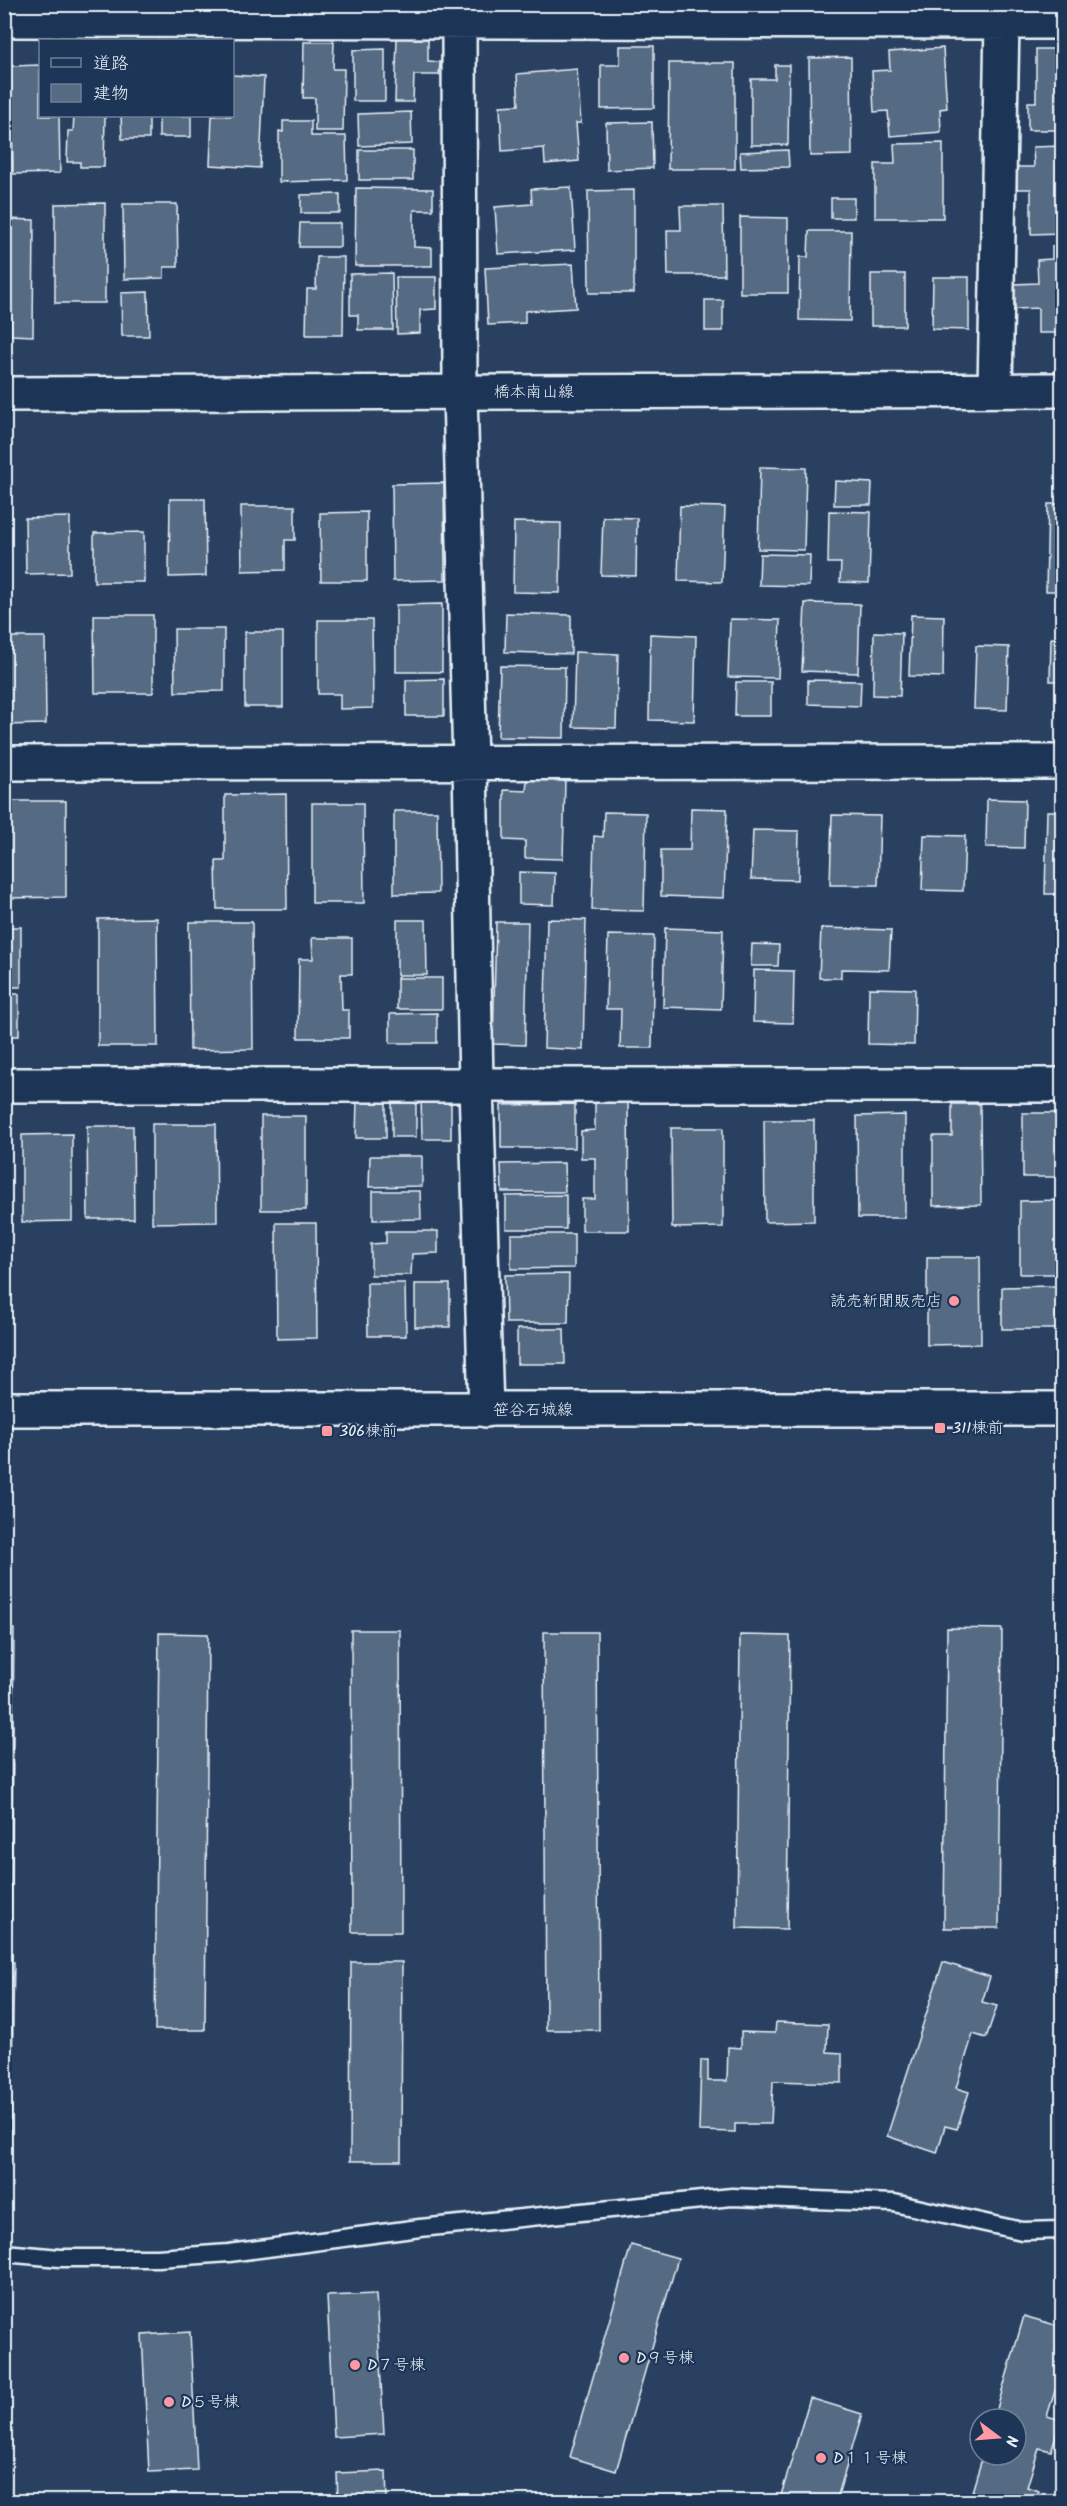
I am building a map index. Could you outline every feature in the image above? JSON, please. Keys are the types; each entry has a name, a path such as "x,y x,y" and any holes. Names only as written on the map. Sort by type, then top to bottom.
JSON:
{"street":[{"path":"4,20 219,13 459,21 771,13 1002,22 1062,22"},
{"path":"459,21 460,393 486,1410"},
{"path":"995,390 1002,22"},
{"name":"橋本南山線","path":"4,394 1062,390"},
{"path":"4,764 1062,762"},
{"path":"4,1085 1062,1085"},
{"name":"笹谷石城線","path":"4,1409 1062,1409"}],"lane":[{"path":"4,2253 60,2258 158,2258 229,2253 420,2228 732,2197 894,2203 1022,2231 1062,2230"}],"building":[{"path":"397,38 428,39 428,61 440,62 439,75 414,75 413,102 395,102"},
{"path":"304,42 334,42 333,69 344,69 343,131 315,131 315,98 303,98"},
{"path":"620,46 654,46 654,108 601,109 601,65 620,65"},
{"path":"943,48 947,108 940,109 941,132 890,136 888,111 874,112 872,71 890,70 889,52"},
{"path":"385,49 385,101 353,101 353,50"},
{"path":"1036,49 1062,49 1062,130 1028,130 1028,102 1036,102"},
{"path":"851,57 852,155 810,156 809,58"},
{"path":"669,63 735,63 735,169 668,169"},
{"path":"39,65 39,117 59,117 60,173 13,174 11,66"},
{"path":"775,65 789,65 788,145 751,145 751,79 775,79"},
{"path":"577,69 581,123 576,123 579,161 545,164 544,148 502,151 500,106 519,105 517,74"},
{"path":"234,75 264,77 260,168 210,165 212,117 234,117"},
{"path":"411,112 412,144 359,146 358,114"},
{"path":"74,117 105,117 104,167 80,167 80,162 67,162 68,131 73,131"},
{"path":"121,117 149,117 149,139 122,139"},
{"path":"159,117 191,117 191,137 159,137"},
{"path":"283,121 311,121 311,136 346,136 347,180 279,182 279,131 283,132"},
{"path":"652,122 653,168 607,170 606,123"},
{"path":"943,143 943,218 875,218 875,164 895,164 894,144"},
{"path":"1062,146 1062,233 1031,234 1031,189 1017,189 1017,167 1034,167 1033,147"},
{"path":"359,150 413,150 413,180 359,180"},
{"path":"788,150 789,167 741,168 740,152"},
{"path":"571,187 575,250 498,254 495,207 532,204 531,189"},
{"path":"356,188 433,189 433,210 414,210 414,247 432,248 432,266 355,266"},
{"path":"634,190 634,293 589,293 588,191"},
{"path":"340,194 340,213 301,213 301,195"},
{"path":"831,198 854,198 854,218 831,218"},
{"path":"105,203 105,303 55,303 55,204"},
{"path":"123,204 177,204 178,267 164,267 164,278 124,279"},
{"path":"680,206 723,206 724,275 668,275 667,230 681,230"},
{"path":"740,217 788,218 788,293 740,293"},
{"path":"4,219 34,220 33,336 11,335 11,314 5,314"},
{"path":"300,223 340,223 340,247 299,247"},
{"path":"809,231 851,231 850,321 799,320 800,257 808,257"},
{"path":"1052,246 1062,246 1062,333 1038,333 1038,308 1015,309 1014,284 1038,283 1037,260 1052,259"},
{"path":"317,257 344,257 343,335 306,335 307,289 316,289"},
{"path":"573,264 576,308 525,311 525,323 488,325 485,268"},
{"path":"392,273 393,330 358,330 358,315 350,315 350,274"},
{"path":"871,274 905,274 905,326 871,326"},
{"path":"396,277 436,277 436,309 420,310 420,333 397,334"},
{"path":"933,277 969,277 969,330 932,329"},
{"path":"148,292 149,336 122,336 121,293"},
{"path":"705,300 723,300 723,331 705,331"},
{"path":"760,467 806,468 804,550 758,549"},
{"path":"835,481 872,483 871,505 834,505"},
{"path":"444,483 445,580 393,581 392,484"},
{"path":"170,499 205,499 206,576 169,577"},
{"path":"1048,504 1062,504 1062,591 1046,591"},
{"path":"241,506 295,506 295,540 285,540 285,570 242,571"},
{"path":"680,506 725,507 722,582 678,581"},
{"path":"829,511 871,512 869,583 840,582 841,563 828,563"},
{"path":"367,512 367,581 321,581 320,513"},
{"path":"70,517 70,573 26,574 25,518"},
{"path":"603,517 637,518 636,576 601,575"},
{"path":"514,522 561,523 560,593 513,592"},
{"path":"144,532 144,582 94,582 94,533"},
{"path":"760,554 810,555 809,586 759,585"},
{"path":"805,603 860,604 858,673 802,671"},
{"path":"442,604 442,672 396,672 396,605"},
{"path":"506,613 571,615 571,654 505,652"},
{"path":"94,615 153,615 153,693 95,693"},
{"path":"911,615 944,616 943,677 909,676"},
{"path":"730,619 780,620 778,678 728,677"},
{"path":"318,620 372,620 373,708 340,709 340,694 318,694"},
{"path":"174,629 224,629 224,691 175,692"},
{"path":"245,632 283,632 283,707 245,707"},
{"path":"874,632 902,633 900,696 873,695"},
{"path":"650,634 696,636 694,721 649,720"},
{"path":"4,637 45,637 46,724 4,725"},
{"path":"1051,638 1062,639 1062,681 1050,681"},
{"path":"976,646 1009,647 1007,710 974,709"},
{"path":"575,652 618,654 616,728 573,727"},
{"path":"500,666 565,667 564,738 498,737"},
{"path":"444,679 444,716 406,716 406,680"},
{"path":"808,680 861,681 860,706 808,704"},
{"path":"736,682 771,682 771,716 735,716"},
{"path":"527,780 565,781 563,859 525,858 525,841 504,840 504,790 526,791"},
{"path":"286,794 287,909 217,909 216,861 225,861 225,795"},
{"path":"987,799 1025,800 1024,848 986,847"},
{"path":"4,801 66,801 66,897 4,898"},
{"path":"312,803 363,803 364,903 312,903"},
{"path":"691,808 727,809 724,898 661,896 661,850 690,850"},
{"path":"394,811 437,811 438,893 394,894"},
{"path":"1047,811 1062,811 1062,894 1045,894"},
{"path":"604,812 646,813 644,911 592,910 594,836 603,837"},
{"path":"832,815 880,816 878,885 830,885"},
{"path":"753,830 799,831 798,880 751,879"},
{"path":"924,835 965,836 963,891 922,890"},
{"path":"519,872 555,873 554,905 519,904"},
{"path":"157,918 158,1046 98,1046 98,919"},
{"path":"547,919 586,920 583,1050 544,1048"},
{"path":"397,920 426,920 427,975 397,975"},
{"path":"189,922 252,922 253,1049 190,1050"},
{"path":"496,922 528,922 525,1045 493,1044"},
{"path":"4,927 21,927 21,987 4,987"},
{"path":"665,928 723,930 721,1009 663,1007"},
{"path":"821,928 891,930 889,970 841,969 841,978 819,978"},
{"path":"608,935 654,936 652,1048 620,1048 621,1009 606,1009"},
{"path":"312,938 352,938 352,974 341,974 342,1010 349,1010 349,1038 298,1038 299,959 313,959"},
{"path":"752,944 779,945 778,966 751,966"},
{"path":"754,970 794,971 793,1023 753,1022"},
{"path":"397,978 442,978 442,1009 397,1009"},
{"path":"869,988 915,989 914,1045 868,1044"},
{"path":"4,994 19,994 19,1036 4,1036"},
{"path":"437,1013 437,1043 390,1043 390,1014"},
{"path":"392,1095 416,1095 416,1137 392,1137"},
{"path":"421,1097 451,1097 451,1139 422,1139"},
{"path":"595,1097 628,1097 629,1231 582,1231 582,1199 595,1199 595,1158 581,1158 581,1131 595,1130"},
{"path":"386,1099 386,1138 356,1138 357,1100"},
{"path":"575,1104 575,1148 501,1148 501,1105"},
{"path":"952,1104 980,1104 981,1205 933,1206 933,1136 952,1136"},
{"path":"1023,1113 1062,1113 1062,1177 1023,1177"},
{"path":"905,1115 905,1218 858,1218 857,1116"},
{"path":"261,1116 306,1116 306,1210 261,1210"},
{"path":"764,1120 814,1120 814,1221 765,1222"},
{"path":"152,1124 216,1124 217,1222 152,1223"},
{"path":"87,1126 133,1126 134,1219 88,1219"},
{"path":"671,1128 723,1128 723,1227 672,1228"},
{"path":"72,1134 72,1221 22,1222 22,1135"},
{"path":"370,1156 422,1156 422,1186 369,1187"},
{"path":"564,1163 565,1192 502,1192 501,1164"},
{"path":"373,1191 420,1191 421,1219 373,1220"},
{"path":"566,1195 566,1229 506,1229 506,1196"},
{"path":"1062,1200 1062,1274 1020,1274 1020,1201"},
{"path":"276,1223 316,1223 317,1338 277,1339"},
{"path":"386,1231 438,1231 438,1253 412,1254 411,1275 371,1275 371,1244 386,1243"},
{"path":"511,1234 574,1234 574,1268 511,1269"},
{"name":"読売新聞販売店","path":"927,1257 980,1257 981,1344 927,1345"},
{"path":"569,1274 568,1323 506,1323 505,1275"},
{"path":"367,1283 405,1283 406,1336 368,1336"},
{"path":"415,1284 450,1284 450,1327 415,1327"},
{"path":"1056,1286 1056,1329 1002,1329 1002,1287"},
{"path":"517,1329 564,1329 565,1364 517,1364"},
{"path":"947,1628 1002,1629 999,1928 944,1928"},
{"path":"4,1629 14,1629 11,1928 4,1928"},
{"path":"351,1630 400,1630 401,1932 352,1932"},
{"path":"544,1632 597,1632 599,2030 546,2030"},
{"path":"159,1633 208,1634 205,2030 155,2030"},
{"path":"740,1635 790,1636 787,1929 737,1928"},
{"path":"4,1962 14,1962 10,2165 4,2165"},
{"path":"351,1962 402,1962 401,2161 350,2161"},
{"path":"943,1962 990,1977 982,2002 997,2006 986,2038 973,2034 956,2088 969,2092 957,2129 945,2126 937,2153 887,2136"},
{"path":"776,2022 828,2024 827,2052 842,2053 842,2083 773,2081 771,2124 735,2124 735,2132 699,2131 701,2060 708,2060 708,2081 727,2081 728,2047 741,2048 741,2032 775,2033"},
{"name":"D９号棟","path":"631,2245 678,2258 616,2471 570,2457"},
{"name":"D７号棟","path":"376,2294 384,2434 334,2437 327,2296"},
{"path":"1024,2316 1062,2327 1062,2390 1056,2388 1047,2416 1061,2420 1051,2451 1039,2448 1027,2487 1039,2491 1036,2502 969,2502 979,2467 1028,2467 1028,2407 997,2407"},
{"name":"D５号棟","path":"190,2332 197,2470 149,2472 142,2335"},
{"name":"D１１号棟","path":"810,2398 862,2414 836,2502 779,2502"},
{"path":"5,2427 10,2502 4,2502"},
{"path":"386,2471 387,2502 338,2502 337,2473"}],"place":[{"name":"読売新聞販売店","path":"954,1301"},
{"name":"311棟前","path":"940,1428"},
{"name":"306棟前","path":"327,1431"},
{"name":"D９号棟","path":"624,2358"},
{"name":"D７号棟","path":"355,2365"},
{"name":"D５号棟","path":"169,2402"},
{"name":"D１１号棟","path":"821,2458"}]}
